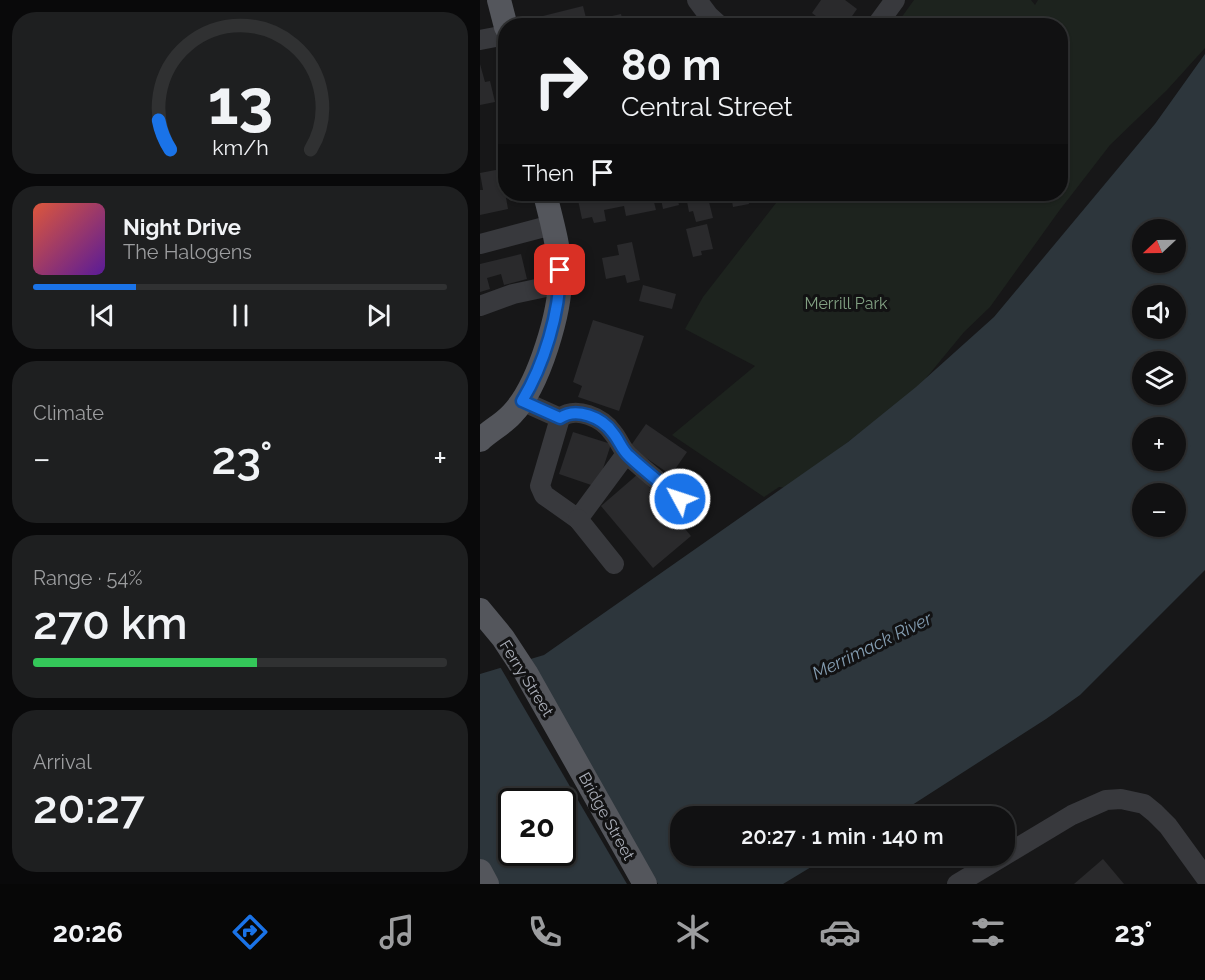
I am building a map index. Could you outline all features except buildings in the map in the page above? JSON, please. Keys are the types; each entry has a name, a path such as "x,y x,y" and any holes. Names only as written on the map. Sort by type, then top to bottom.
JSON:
{"main road":[{"path":"499,0 504,18"},
{"path":"482,437 513,413 522,401 534,378 557,308 560,284 559,256 547,201"},
{"name":"Ferry Street","path":"482,612 526,673 569,748"},
{"name":"Bridge Street","path":"569,748 645,884"},
{"path":"480,871 487,884"}],"street":[{"path":"697,0 711,18"},
{"path":"882,18 895,0"},
{"path":"480,40 498,37"},
{"path":"480,244 552,225"},
{"path":"480,306 513,294 560,284"},
{"path":"522,401 560,418"},
{"path":"614,564 578,519 544,495 540,486 560,418 575,412 585,414 599,422 612,431 626,454 680,499"},
{"path":"578,519 626,454"},
{"path":"960,883 1080,811 1106,800 1121,799 1144,804 1155,813 1168,826 1205,877"}],"green space":[{"name":"Merrill Park","path":"914,0 1031,0 1035,5 1038,0 1205,0 1205,48 1167,90 1110,145 1068,199 1068,18 901,18"},
{"name":"Merrill Park","path":"778,201 1067,201 990,307 964,332 917,389 788,488 779,487 764,497 672,435 755,366 685,329 703,297"}],"water":[{"name":"Merrimack River","path":"1205,54 1205,570 1080,695 911,806 670,806 670,866 813,866 783,884 480,884 480,674 544,655 848,442 916,387 994,317 1155,124"}],"pier":[{"path":"526,657 658,884 627,884 576,797 576,788 571,788 499,665"}],"route":[{"path":"560,270 557,308 534,378 522,401 560,418 575,412 585,414 599,422 612,431 626,454 680,499"}]}
